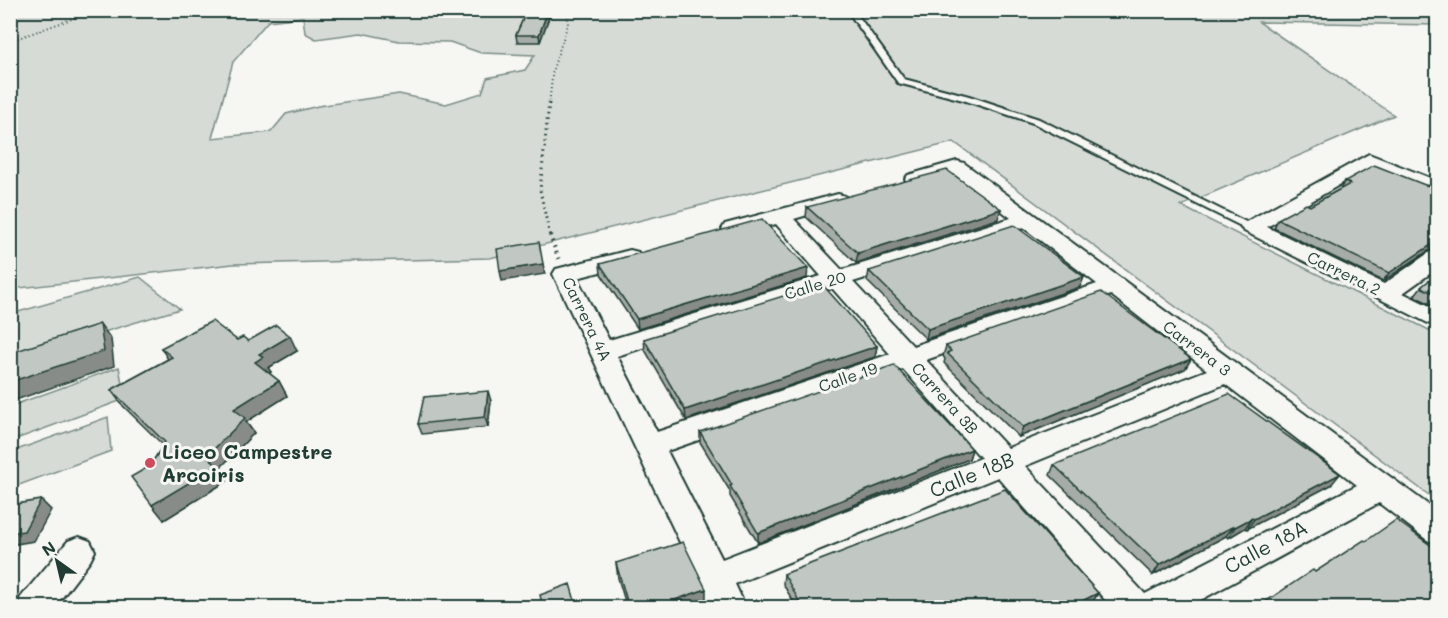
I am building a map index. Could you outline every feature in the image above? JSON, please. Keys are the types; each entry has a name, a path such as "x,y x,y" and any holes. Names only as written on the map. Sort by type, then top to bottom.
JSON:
{"street":[{"path":"1251,227 1369,160 1437,188"},
{"name":"Carrera 3","path":"891,185 957,167 1437,530"},
{"path":"712,235 858,195"},
{"name":"Carrera 3B","path":"780,216 1135,608"},
{"name":"Calle 20","path":"603,351 1027,219"},
{"name":"Carrera 2","path":"1251,227 1437,320"},
{"path":"564,274 644,253"},
{"path":"1385,294 1437,257"},
{"name":"Carrera 4A","path":"564,274 729,608"},
{"name":"Calle 19","path":"649,446 1115,286"},
{"name":"Calle 18B","path":"715,577 1228,372"},
{"name":"Calle 18A","path":"1152,608 1381,487"},
{"path":"33,608 79,551"}],"lane":[{"path":"850,10 901,81 966,98 1036,121 1251,227"}],"path":[{"path":"10,41 97,10"},
{"name":"Carrera 4A","path":"564,274 550,236 540,190 553,69 568,24 567,10"}],"shaded area":[{"path":"10,11 1437,11 1437,25 1259,22 1394,115 1181,206 1437,334 1437,501 954,142 490,258 233,264 11,289","holes":["303,17 305,33 316,39 361,33 399,41 450,42 481,53 535,55 525,70 487,78 482,93 446,104 399,94 318,106 286,114 271,132 212,138 233,62 268,21"]},
{"path":"140,277 180,309 11,360 11,314"},
{"path":"119,367 125,399 11,441 11,406"},
{"path":"108,417 111,451 11,488 11,452"}],"building":[{"path":"527,10 548,10 539,35 516,35"},
{"path":"1374,165 1425,185 1437,187 1437,241 1389,273 1278,219 1306,204 1310,206 1350,184 1345,181"},
{"path":"947,170 1001,209 858,253 807,207"},
{"path":"762,219 808,268 637,319 600,264"},
{"path":"1014,225 1084,277 928,329 869,271"},
{"path":"539,242 543,264 500,271 497,249"},
{"path":"1437,274 1437,295 1421,287"},
{"path":"822,284 877,346 685,410 644,339"},
{"path":"1101,292 1191,359 1023,427 947,353 951,351 946,346"},
{"path":"212,321 237,340 243,337 248,341 276,325 290,336 259,354 263,357 255,362 279,381 234,409 245,418 207,456 217,466 152,505 131,477 150,466 165,442 111,390 172,357 161,348"},
{"path":"100,324 104,351 10,382 10,353"},
{"path":"894,365 972,449 758,533 700,432"},
{"path":"488,391 485,417 418,424 424,397"},
{"path":"1229,394 1340,474 1159,565 1054,465"},
{"path":"1005,489 1098,593 1068,608 803,608 784,574"},
{"path":"41,500 24,531 10,533 10,505"},
{"path":"1396,520 1437,550 1437,608 1256,608 1313,570 1315,572"},
{"path":"683,542 706,589 666,603 667,608 629,608 616,563"},
{"path":"570,584 576,604 566,608 543,608 540,595"}],"place":[{"name":"Liceo Campestre Arcoiris","path":"150,463"}]}
